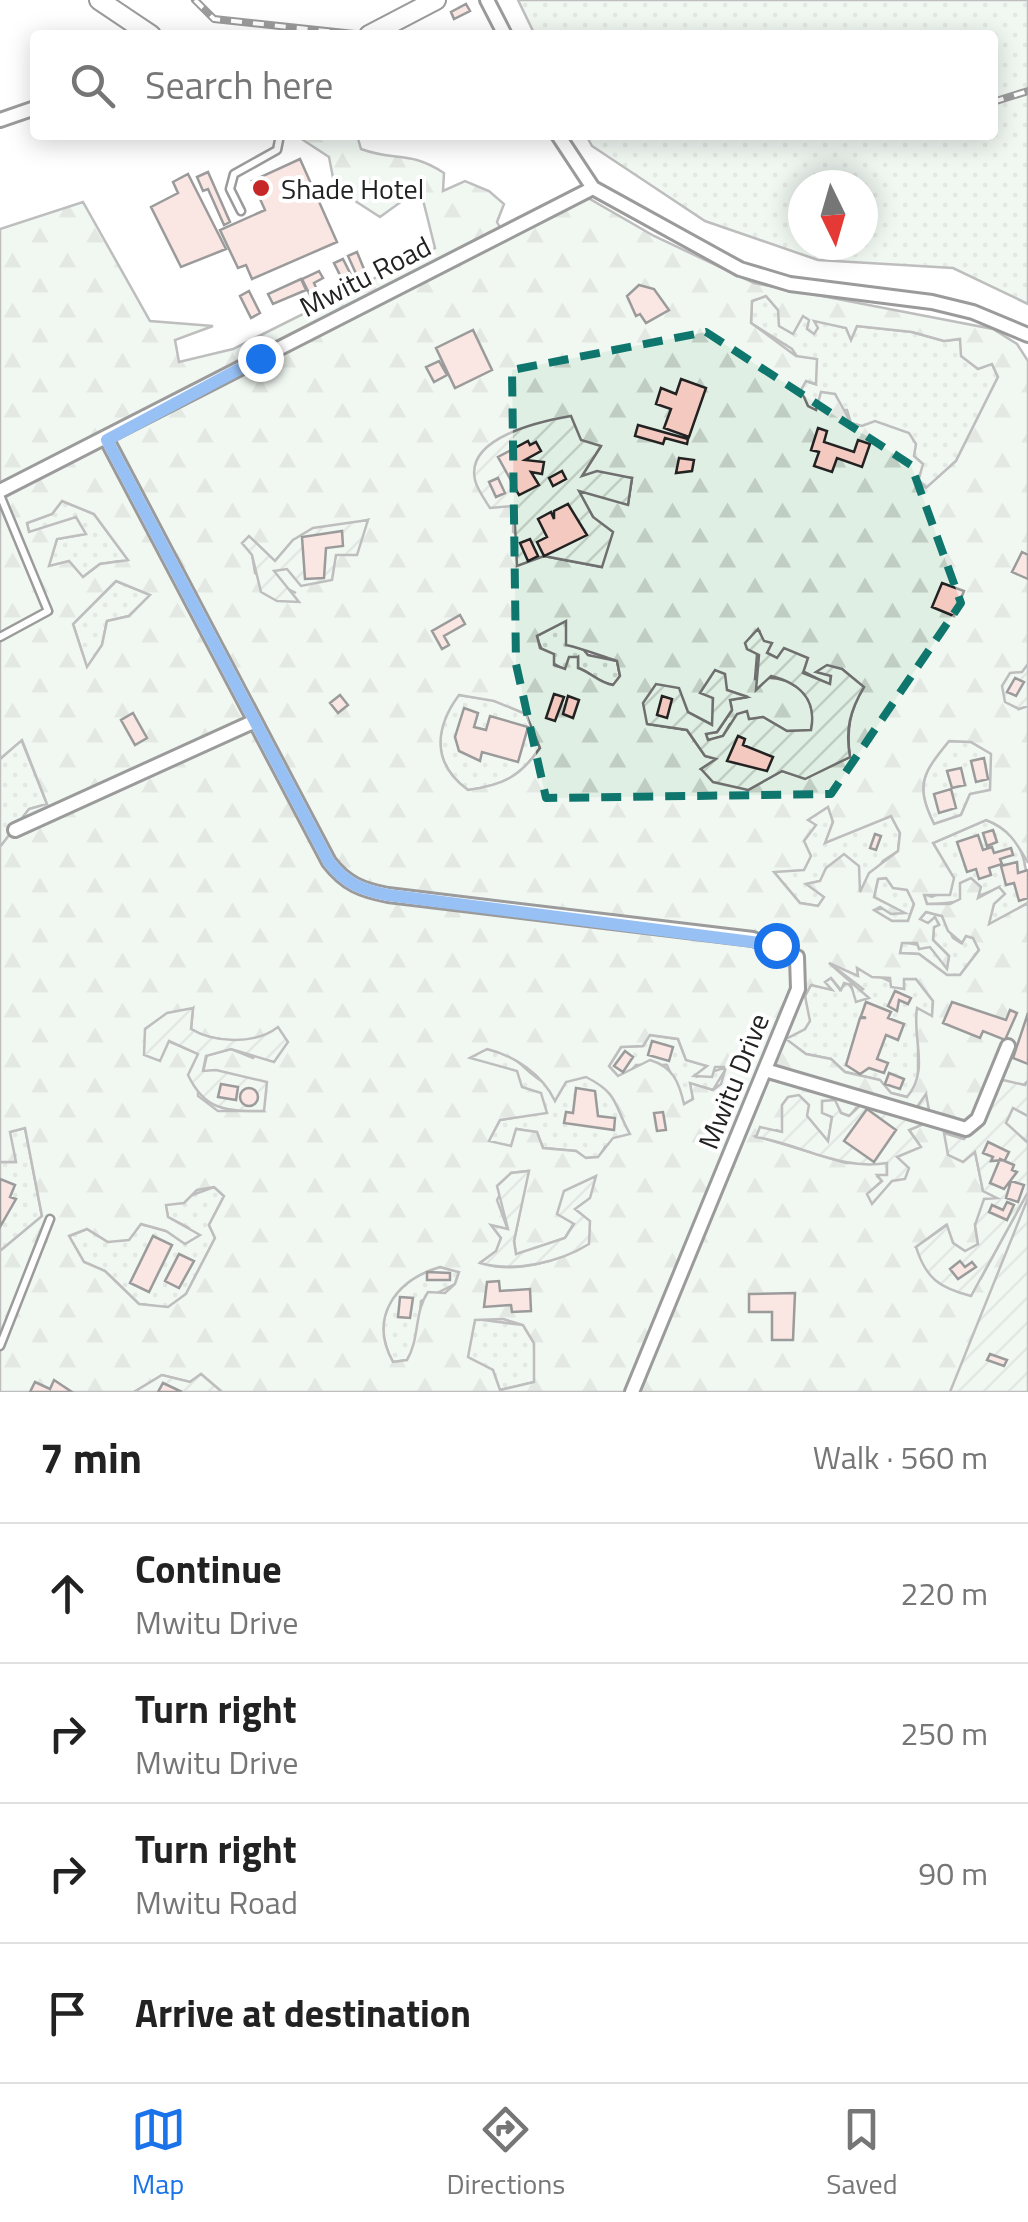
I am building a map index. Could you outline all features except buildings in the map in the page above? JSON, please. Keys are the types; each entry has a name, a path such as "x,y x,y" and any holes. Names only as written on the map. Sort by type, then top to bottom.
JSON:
{"main road":[{"path":"100,0 144,30"},
{"path":"379,30 436,0"}],"street":[{"path":"487,0 502,30"},
{"path":"0,120 30,110"},
{"path":"561,140 592,188 740,269 790,284 932,302 973,312 1028,336"},
{"name":"Mwitu Road","path":"0,493 592,188"},
{"name":"Mwitu Drive","path":"107,440 329,862 342,879 361,890 753,939 798,957 798,989 632,1392"},
{"path":"14,830 255,721"},
{"path":"765,1070 966,1129 978,1119 1008,1046"}],"lane":[{"path":"240,211 230,189 234,174 277,150 279,140"},
{"path":"0,493 48,611 0,637"},
{"path":"0,1346 50,1220"}],"highlighted area":[{"path":"706,332 911,465 961,603 831,794 546,798 516,664 512,370"}],"green space":[{"path":"518,0 1028,0 1028,304 953,268 818,260 878,260 878,170 788,170 788,250 705,221 592,146 589,140 998,140 998,30 533,30"},
{"path":"303,140 358,140 361,149 421,161 444,173 443,191 465,181 489,191 504,204 497,222 507,240 588,198 654,236 754,283 993,329 1017,344 1028,361 1028,664 1023,672 1019,709 1028,706 1028,863 1011,837 986,820 933,843 954,878 950,895 924,895 927,904 950,904 960,899 960,883 971,878 981,887 978,898 999,887 1005,894 994,904 989,924 1028,903 1028,1081 964,1140 945,1133 975,1151 983,1191 999,1199 975,1224 978,1244 966,1252 953,1243 946,1225 916,1247 981,1278 1028,1192 1028,1379 1010,1392 222,1392 201,1374 190,1382 162,1375 134,1392 0,1392 0,1251 42,1216 25,1128 10,1132 16,1162 0,1162 0,847 29,809 47,804 22,740 0,759 0,229 83,202 150,321 213,326 175,340 179,362 233,349 435,248 420,188 380,217 335,188 329,157","holes":["766,296 778,310 779,326 793,334 803,316 809,320 807,329 814,334 818,328 814,321 846,328 851,340 857,326 912,332 944,341 960,339 961,356 978,369 992,364 998,377 956,461 926,488 918,482 923,464 914,456 916,444 909,433 875,421 862,426 851,423 835,394 821,392 816,410 808,406 801,390 806,381 816,384 817,359 796,356 751,323 752,301","601,446 581,477 632,478 628,504 578,490 593,517 601,567 544,556 513,532 514,506","62,501 94,514 128,560 100,564 83,577 69,561 49,566 57,539 86,534 76,517 29,532 27,523 52,514","367,520 336,555 273,571 280,585 296,593 255,573 252,554 275,561 293,540","116,581 150,595 129,616 107,621 102,645 87,667 73,624","566,621 566,645 617,661 620,676 613,685 608,684 578,668 578,657 569,657 565,669 554,665 554,654 540,648 537,636","759,630 766,652 830,685 831,676 842,669 863,687 850,721 850,757 805,778 782,771 748,790 701,769 717,759 705,756 687,730 647,724 688,712 713,725 713,698 727,690 747,697 730,700 732,710 717,732 706,733 707,741 723,736 730,724 763,717 787,731 811,731 811,706 806,697 780,679 755,679","459,695 494,701 526,714 540,748 510,778 468,790 448,769 441,733","949,741 971,742 991,754 990,790 970,794 961,815 934,824 923,789 927,771","828,807 833,822 825,843 891,816 900,833 898,851 869,873 860,892 859,866 844,854 826,868 820,881 806,884 824,897 818,906 800,903 774,872 804,870 811,856 804,841 816,825 808,820","886,878 893,888 907,890 914,904 908,921 892,921 874,910 880,907 891,914 905,913 874,897 878,879","926,912 942,916 948,931 962,943 966,936 973,938 979,950 960,975 947,975 919,954 900,953 902,943 917,943 919,949 930,947 947,969 949,956 933,940 934,927 939,925 935,917 928,923 920,919","829,963 858,976 857,968 872,977 890,978 891,987 904,989 904,979 916,979 933,1001 932,1016 917,1008 918,1076 907,1097 891,1093 880,1080 845,1072 831,1059 806,1054 786,1039 805,1029 810,1021 805,996 811,985 832,990 825,982 831,978 841,990 844,983 851,985 856,1002 869,998","193,1009 191,1029 199,1033 238,1040 267,1036 253,1058 231,1049 207,1055 203,1072 263,1111 218,1111 198,1096 199,1054 168,1041","650,1035 678,1039 686,1060 707,1066 694,1076 712,1077 715,1067 726,1067 721,1084 713,1090 690,1083 693,1099 684,1104 674,1076 658,1063 650,1060 618,1076 609,1066 621,1047 643,1046","487,1049 508,1056 535,1075 555,1101 566,1082 586,1077 611,1095 630,1134 613,1138 598,1157 586,1158 576,1151 543,1148 537,1132 516,1129 511,1146 489,1141 500,1120 547,1113 541,1093 522,1087 517,1071 470,1058","856,1108 915,1110 930,1121 909,1130 918,1143 896,1157 892,1181 874,1198 871,1191 882,1181 878,1177 887,1175 887,1163 846,1163 756,1136 777,1130 783,1133 807,1116 828,1142 832,1117 841,1113 850,1116","528,1171 514,1241 516,1255 565,1238 574,1223 564,1191 588,1244 536,1264 507,1267 481,1262 497,1251 501,1238 492,1226 508,1230 497,1200 511,1173","214,1187 224,1196 209,1225 215,1238 186,1294 168,1307 139,1304 105,1271 84,1262 69,1236 87,1229 108,1242 129,1240 141,1224 166,1231 185,1244 200,1235 168,1217 166,1205 184,1203 197,1190","440,1267 459,1272 455,1284 445,1293 428,1292 407,1360 393,1362 386,1346 385,1316 399,1291","503,1319 523,1325 534,1343 534,1382 500,1390 493,1370 468,1357 475,1320"]},
{"path":"766,296 778,310 846,328 851,339 857,326 912,332 944,341 961,339 992,364 998,377 956,461 927,488 862,427 851,423 847,410 816,411 807,406 801,390 805,381 815,384 792,349 751,323 752,301"},
{"path":"571,416 581,440 601,446 582,476 597,471 632,478 628,505 579,491 593,517 613,532 602,567 544,556 517,566 514,506 490,508 476,483 475,465 493,442 508,434"},
{"path":"62,501 94,514 128,560 100,564 83,577 48,567 57,539 85,534 29,532 27,523 52,514"},
{"path":"368,520 357,555 336,555 332,580 301,586 287,569 274,571 299,602 277,601 261,592 252,555 242,543 249,536 275,561 293,540 313,528"},
{"path":"116,581 151,595 129,616 107,621 102,645 87,668 73,624"},
{"path":"566,621 569,632 588,655 617,661 620,676 614,685 578,668 578,657 565,669 546,657 537,636"},
{"path":"758,629 764,641 772,643 767,653 777,658 784,648 808,658 803,673 830,684 831,676 816,672 827,665 842,669 864,687 850,721 850,757 805,779 782,771 748,790 713,782 701,769 716,759 705,756 687,730 647,724 643,703 656,684 679,688 688,712 712,725 713,698 700,693 715,670 725,674 727,690 748,697 730,700 732,710 717,732 706,734 708,740 723,736 737,714 747,711 749,719 763,717 787,731 811,730 809,702 798,688 771,676 756,690 759,655 747,649 745,643"},
{"path":"1028,664 1028,706 1019,709 1005,702 1002,686 1010,673 1022,672"},
{"path":"458,695 494,700 526,714 540,748 518,773 501,782 468,790 456,780 443,757 441,733"},
{"path":"21,739 47,804 29,809 0,847 0,759"},
{"path":"949,741 971,742 992,754 990,790 970,794 961,815 934,824 925,799 924,780"},
{"path":"829,806 833,822 826,842 891,816 900,833 898,851 883,861 859,895 820,881 807,884 825,897 818,906 800,903 774,872 785,869 803,841 807,820"},
{"path":"986,820 1009,834 1022,853 1028,903 987,926 999,887 973,898 946,903 927,904 924,894 932,897 950,887 953,878 933,843"},
{"path":"887,878 907,889 914,904 908,921 892,921 873,910 893,907 874,897 878,879"},
{"path":"926,912 942,916 953,938 961,943 966,936 973,938 979,950 960,975 947,975 919,954 900,953 902,942 930,947 947,967 949,956 933,940 934,927 939,924 935,918 928,924 920,919"},
{"path":"829,963 868,971 904,988 903,979 916,979 933,1001 932,1016 918,1009 918,1085 908,1097 891,1093 879,1080 845,1072 831,1059 806,1054 785,1039 805,1029 805,996 811,985 830,989 824,982 831,978 840,990 847,982 856,994 863,989"},
{"path":"193,1008 191,1029 211,1037 246,1039 278,1027 288,1042 274,1062 231,1049 206,1056 203,1071 216,1070 267,1082 264,1111 228,1109 202,1096 188,1075 198,1054 169,1041 160,1061 144,1055 145,1029 167,1013"},
{"path":"649,1035 678,1039 686,1060 708,1066 699,1076 727,1067 713,1090 691,1084 693,1099 684,1104 667,1065 636,1065 627,1075 618,1076 609,1066 621,1047 643,1046"},
{"path":"487,1049 515,1060 548,1085 586,1076 611,1095 631,1135 605,1147 599,1157 585,1158 576,1151 543,1148 537,1133 517,1129 511,1147 488,1141 500,1120 546,1112 522,1087 467,1058"},
{"path":"1003,1080 1025,1085 1028,1081 1028,1116 1013,1108 1006,1123 1028,1143 1028,1192 971,1296 936,1280 924,1267 916,1247 947,1225 953,1243 965,1251 978,1244 975,1225 984,1199 997,1198 983,1191 975,1152 963,1162 948,1155 944,1133 964,1139 976,1125 990,1086"},
{"path":"926,1094 931,1121 909,1130 921,1147 897,1157 909,1168 905,1179 892,1181 872,1204 867,1194 882,1181 877,1175 887,1175 887,1163 837,1160 756,1137 760,1127 782,1132 782,1105 788,1097 799,1095 809,1105 807,1116 828,1141 832,1117 822,1113 822,1101 835,1100 841,1113 849,1116 870,1096 915,1110"},
{"path":"1013,1108 1028,1116 1028,1143 1005,1123"},
{"path":"25,1128 42,1217 0,1252 0,1162 15,1162 9,1132"},
{"path":"529,1171 514,1241 516,1254 565,1238 574,1224 557,1214 564,1191 596,1176 590,1198 575,1209 590,1221 589,1244 536,1264 507,1267 480,1263 496,1251 501,1238 491,1225 508,1229 497,1186 511,1173"},
{"path":"214,1187 224,1196 209,1225 215,1238 186,1294 168,1308 139,1304 105,1271 84,1262 69,1236 87,1229 108,1242 141,1224 166,1231 187,1227 168,1217 165,1205"},
{"path":"1028,1198 1028,1392 950,1392"},
{"path":"440,1267 459,1272 455,1284 421,1301 417,1344 407,1360 393,1362 384,1330 391,1302 411,1281"},
{"path":"475,1319 523,1325 534,1343 535,1382 500,1390 467,1357"},
{"path":"201,1374 222,1392 134,1392 162,1375 190,1382"}],"railway":[{"path":"195,0 214,19 317,30"},
{"path":"998,100 1028,91"}],"place":[{"name":"Shade Hotel","path":"261,188"}],"route":[{"path":"260,358 107,440 329,862 342,879 361,890 388,895 753,939 776,945"}]}
